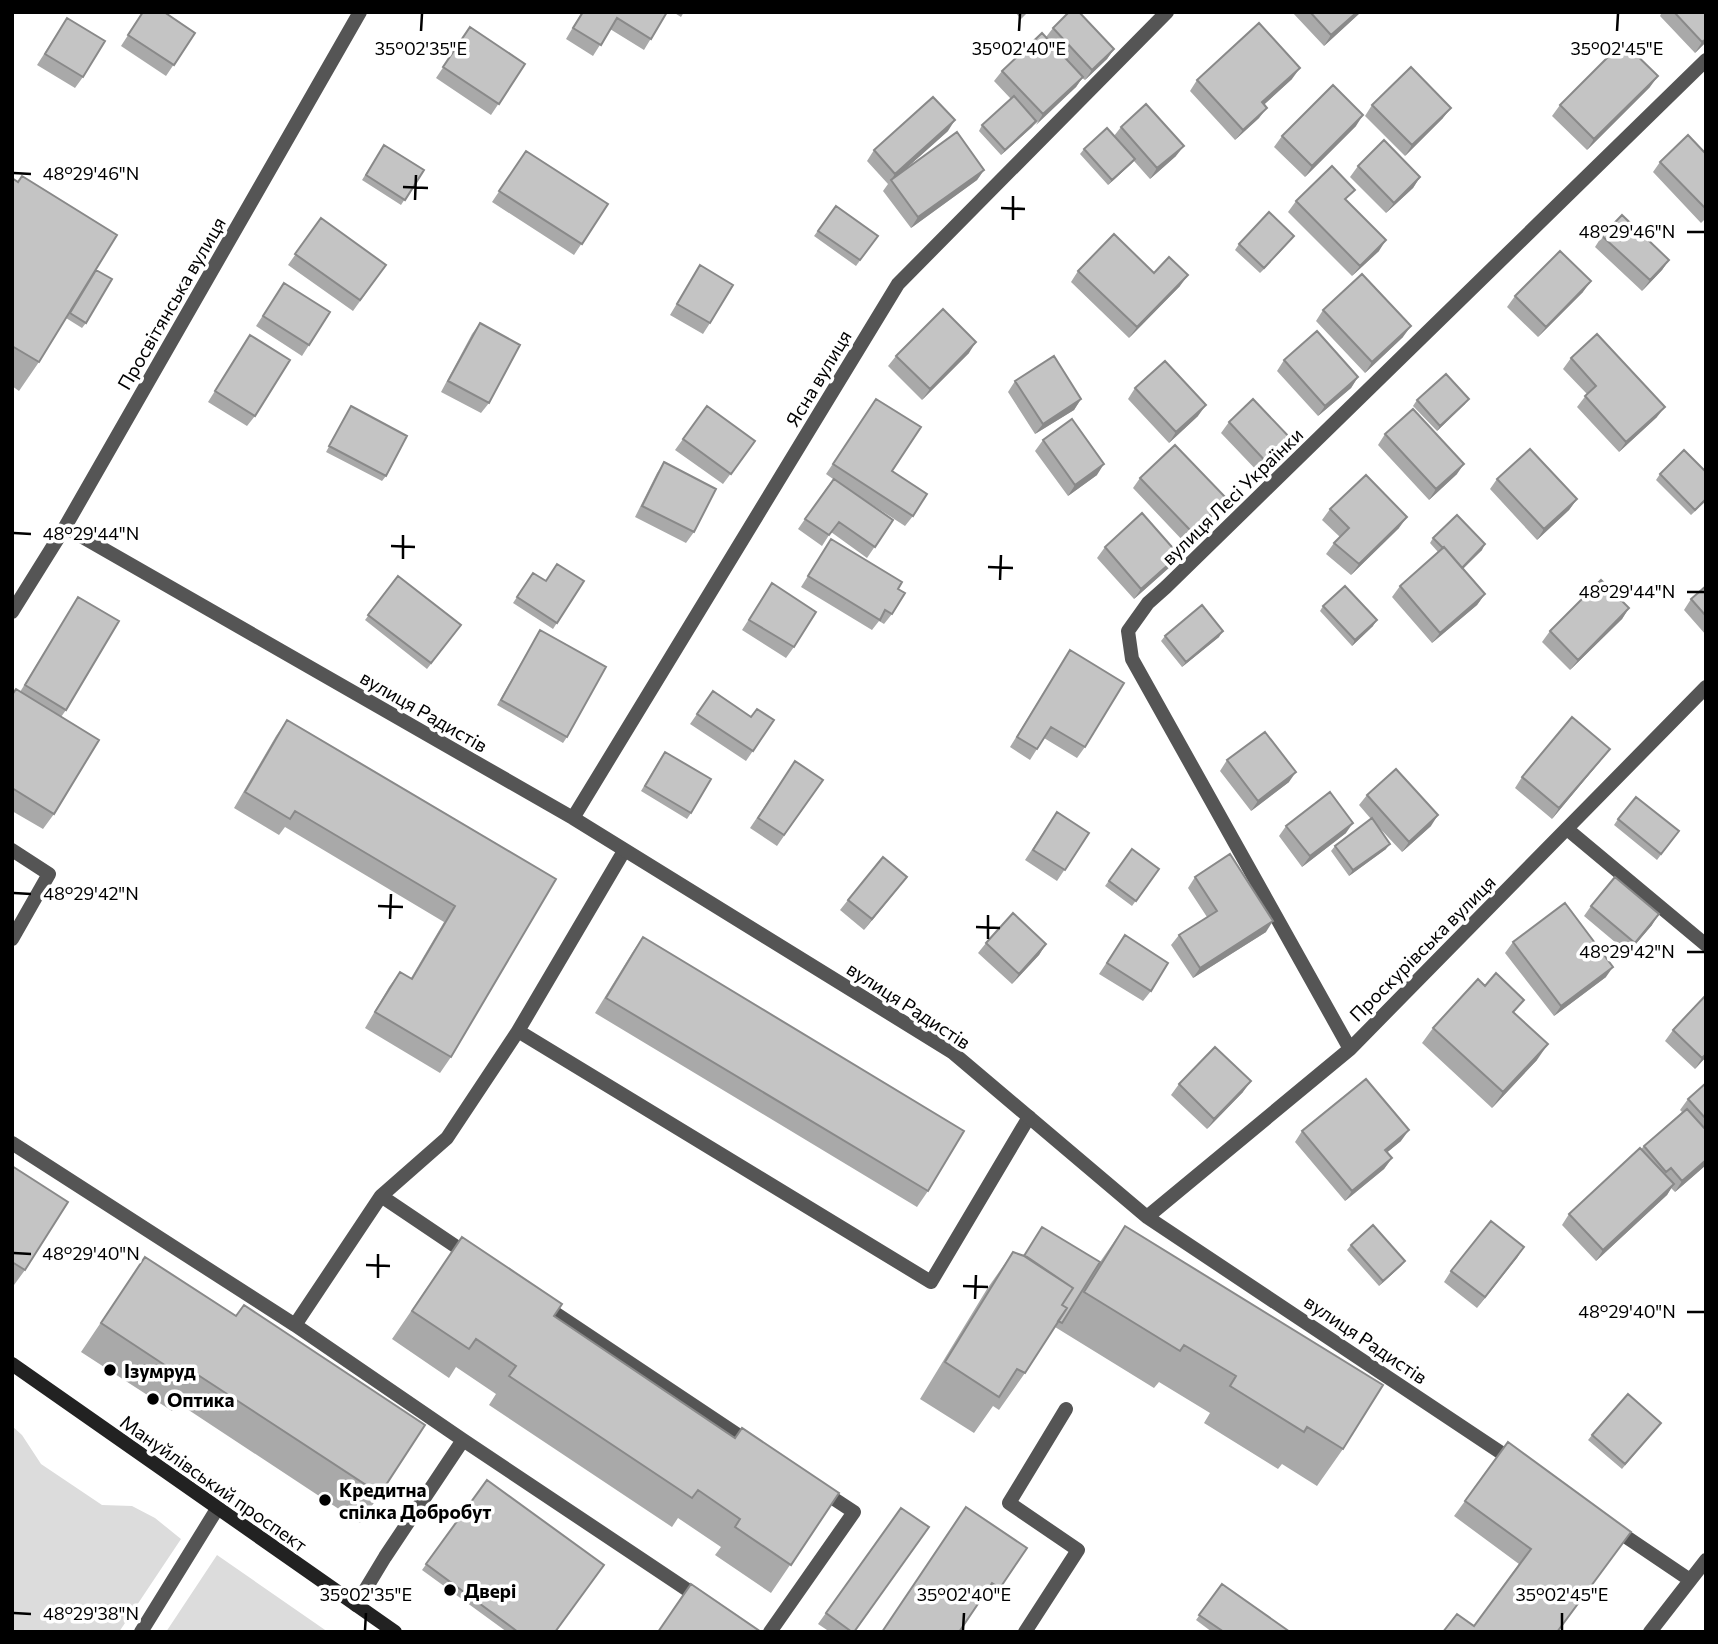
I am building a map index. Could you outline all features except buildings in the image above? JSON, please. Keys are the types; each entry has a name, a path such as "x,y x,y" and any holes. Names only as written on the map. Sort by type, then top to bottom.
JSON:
{"main road":[{"name":"Мануйлівський проспект","path":"12,1364 395,1632"}],"street":[{"name":"Просвітянська вулиця","path":"12,612 65,527 360,12"},
{"name":"Ясна вулиця","path":"573,818 898,284 1167,12"},
{"name":"вулиця Лесі Українки","path":"1350,1049 1132,659 1128,631 1148,603 1706,60"},
{"name":"вулиця Радистів","path":"65,527 573,818 952,1052 1147,1217 1531,1473"},
{"name":"Проскурівська вулиця","path":"1147,1217 1350,1049 1706,687"},
{"path":"1567,829 1706,945"},
{"path":"12,850 49,874 12,939"},
{"path":"295,1325 381,1196 447,1138 518,1031 624,851"},
{"path":"518,1031 931,1282 1029,1116"},
{"path":"12,1143 295,1325 716,1609"},
{"path":"381,1196 484,1266"},
{"path":"531,1296 761,1451"},
{"path":"1025,1632 1078,1550 1009,1503 1066,1409"},
{"path":"356,1605 463,1440"},
{"path":"770,1632 854,1512 807,1481"},
{"path":"141,1632 217,1509"},
{"path":"1599,1519 1690,1580"},
{"path":"1650,1632 1706,1560"}],"shaded area":[{"path":"12,1426 22,1435 41,1464 102,1505 132,1506 155,1518 181,1539 119,1632 12,1632"},
{"path":"217,1555 328,1632 166,1632"}],"place":[{"name":"Ізумруд","path":"110,1370"},
{"name":"Оптика","path":"153,1399"},
{"name":"Кредитна спілка Добробут","path":"325,1500"},
{"name":"Двері","path":"450,1590"}]}
